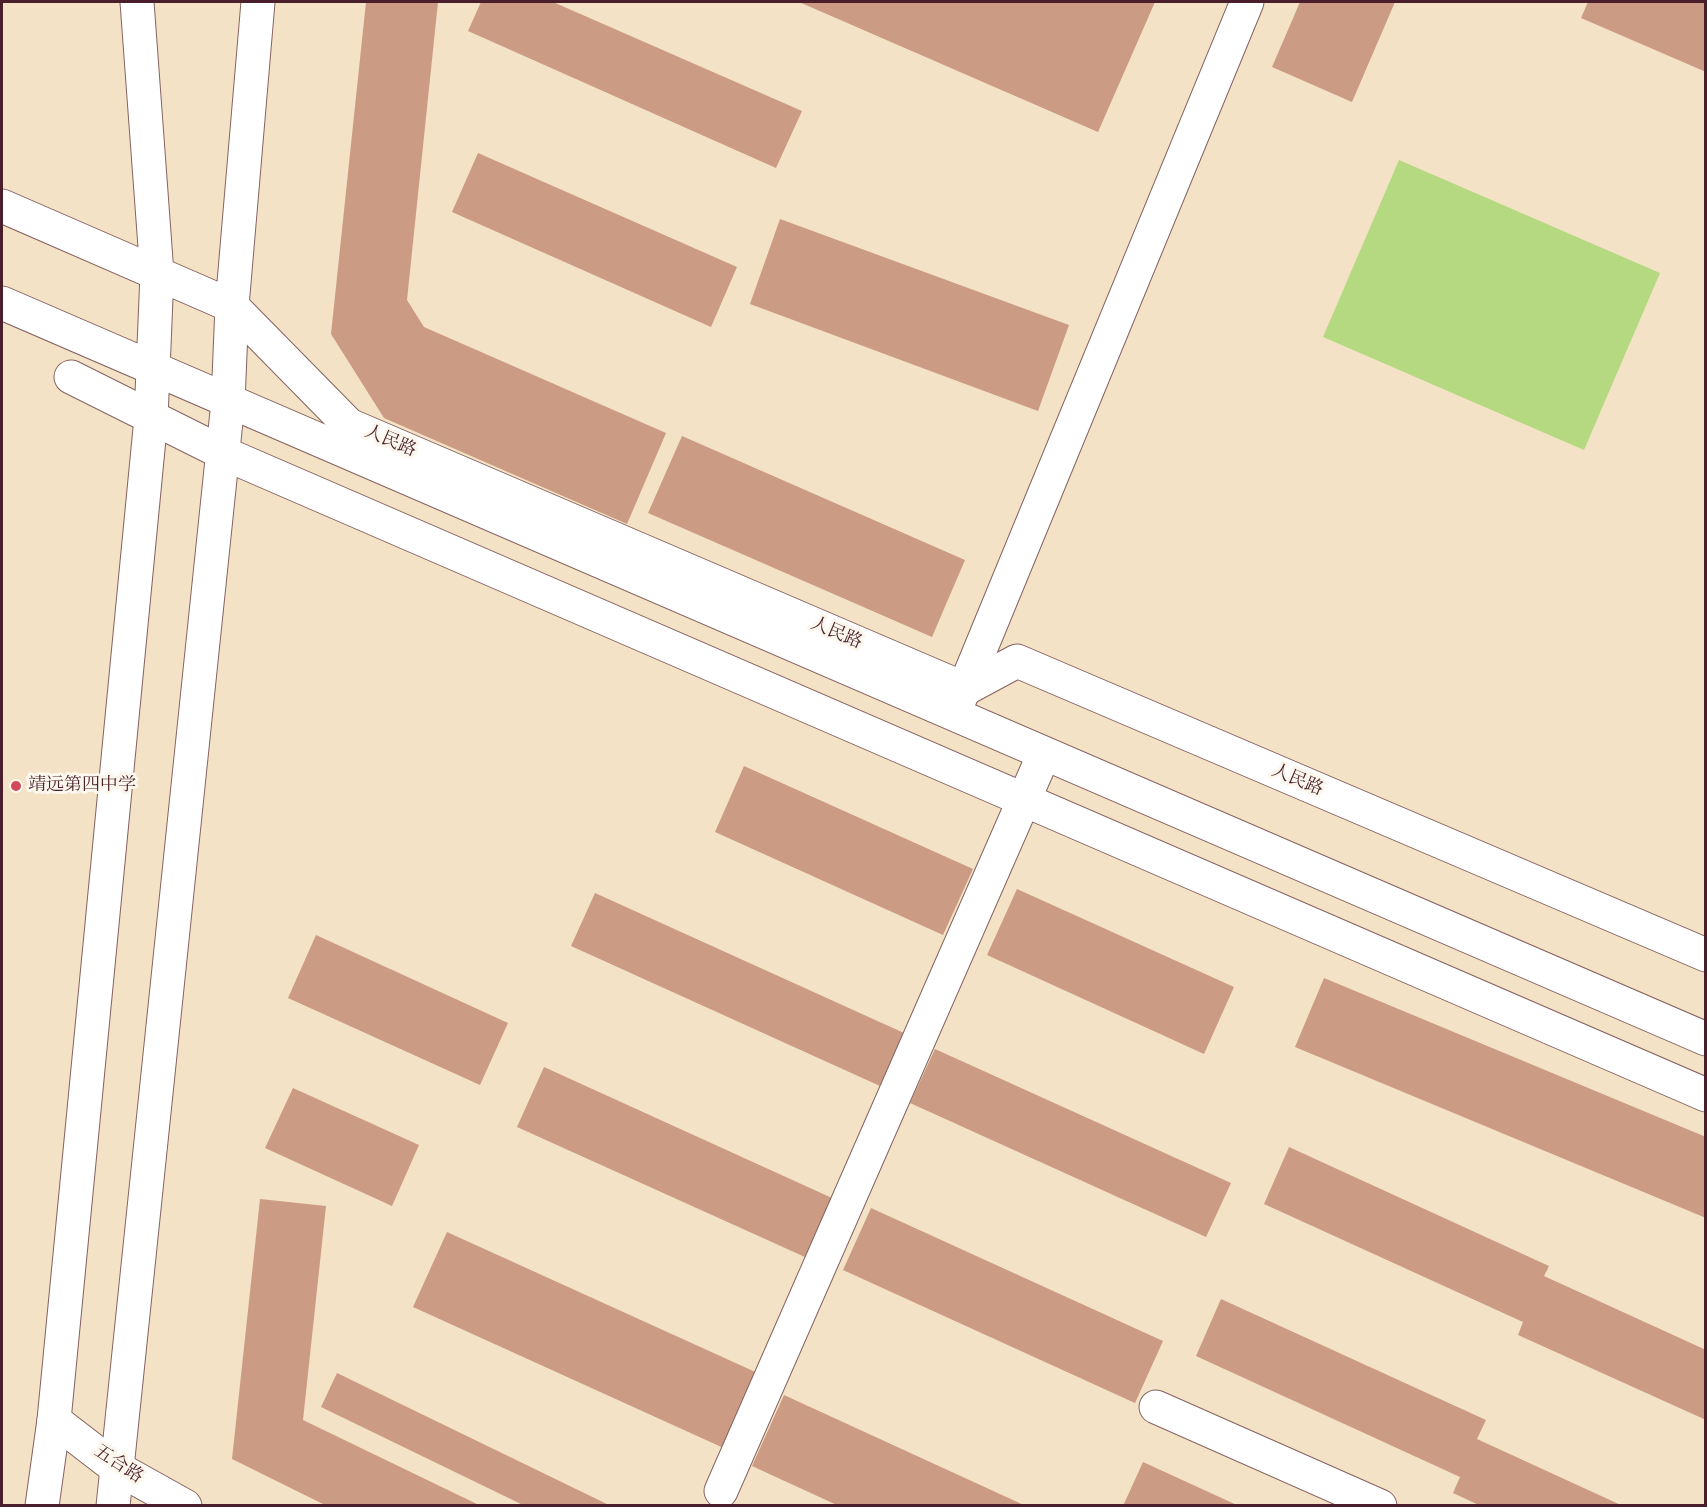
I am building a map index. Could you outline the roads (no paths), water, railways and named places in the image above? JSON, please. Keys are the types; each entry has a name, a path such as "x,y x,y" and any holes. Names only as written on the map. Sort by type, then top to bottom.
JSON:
{"main road":[{"path":"42,1506 54,1420 151,418 158,274 137,2"},
{"path":"113,1506 228,402 232,306 258,2"},
{"path":"959,701 1246,2"},
{"name":"人民路","path":"2,206 232,306 350,425 959,701 1044,754 1706,1039"},
{"name":"人民路","path":"2,303 228,402 959,701"},
{"path":"71,377 223,453 1706,1095"},
{"name":"人民路","path":"959,701 1017,661 1706,955"},
{"path":"721,1491 1044,754"},
{"path":"1156,1407 1380,1506"},
{"name":"五合路","path":"54,1420 116,1467 185,1506"}],"place":[{"name":"靖远第四中学","path":"16,786"}]}
